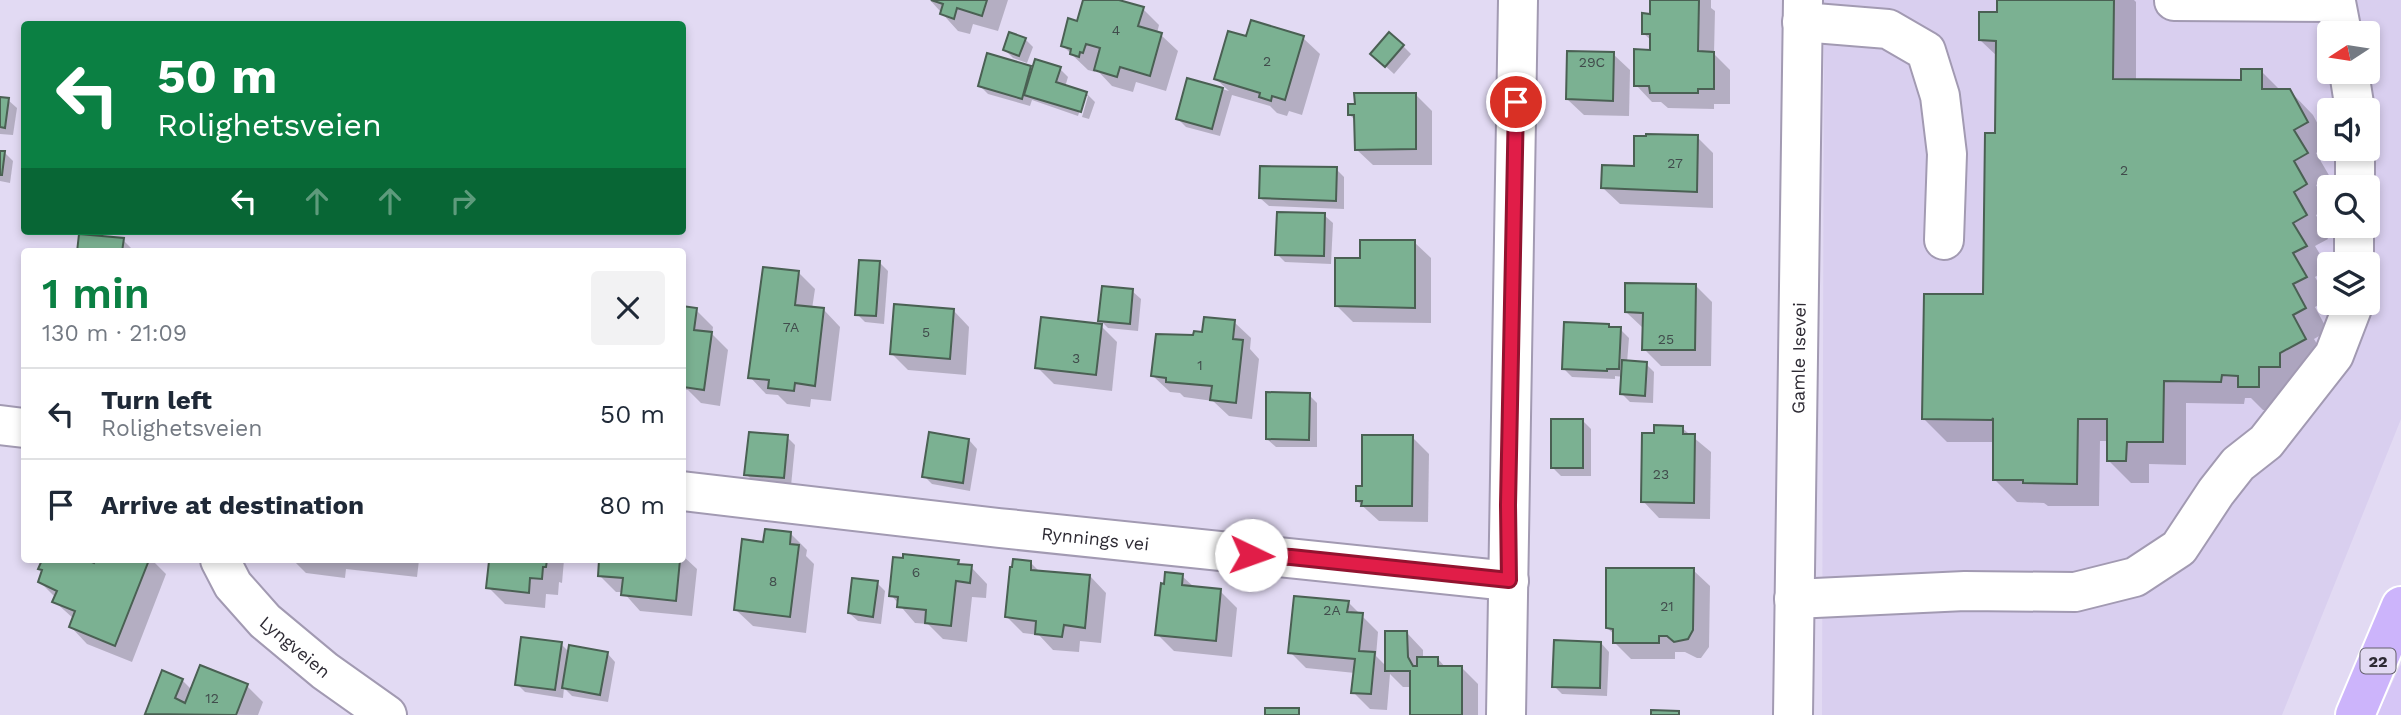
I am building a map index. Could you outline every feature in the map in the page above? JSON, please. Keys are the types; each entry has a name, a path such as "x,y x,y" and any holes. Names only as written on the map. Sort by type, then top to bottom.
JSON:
{"highway":[{"name":"22","path":"2356,715 2401,606"}],"street":[{"path":"1506,715 1518,0"},
{"path":"2174,1 2338,12"},
{"path":"1802,11 1888,29 1926,51 1940,96 1947,154 1944,240"},
{"name":"Gamle Isevei","path":"1793,715 1802,11"},
{"path":"1794,599 1965,591 2075,592 2134,577 2179,548 2238,464 2266,442 2334,355 2349,315"},
{"path":"0,425 21,428"},
{"name":"Rynnings vei","path":"686,491 999,528 1509,580"},
{"name":"Lyngveien","path":"222,563 233,585 265,621 325,671 387,715"}],"shaded area":[{"path":"1824,0 2401,0 2401,419 2282,715 1822,715"},
{"path":"2401,664 2401,715 2377,715"}],"building":[{"path":"931,0 987,0 982,16 957,8 954,19 940,14 943,4"},
{"path":"1083,0 1119,0 1144,7 1138,26 1162,33 1150,76 1120,67 1117,77 1094,70 1100,48 1086,44 1079,57 1070,54 1071,49 1061,46 1068,18 1077,21"},
{"path":"1650,0 1699,0 1698,51 1714,52 1714,89 1698,89 1698,93 1650,93 1649,86 1634,86 1634,49 1650,50 1650,34 1642,34 1642,13 1650,14"},
{"path":"1997,0 2114,0 2113,79 2241,80 2241,69 2262,69 2262,89 2290,89 2308,122 2294,130 2308,153 2294,161 2307,184 2294,192 2307,215 2293,223 2307,246 2293,253 2307,277 2293,284 2306,308 2293,315 2306,339 2280,353 2280,367 2259,367 2259,387 2238,387 2238,376 2222,375 2221,382 2164,381 2163,442 2127,442 2126,461 2107,461 2107,419 2078,419 2077,484 1993,480 1993,418 1922,419 1924,294 1983,294 1985,133 1995,133 1996,41 1979,40 1979,12 1997,12"},
{"path":"1251,20 1304,36 1285,100 1272,96 1271,101 1259,97 1260,93 1214,79 1228,31 1246,36"},
{"path":"1009,32 1026,38 1019,56 1003,50"},
{"path":"1389,32 1404,45 1385,67 1370,54"},
{"path":"1567,51 1614,52 1613,101 1566,99"},
{"path":"987,53 1031,66 1022,99 978,86"},
{"path":"1035,59 1061,67 1056,82 1087,92 1081,112 1024,95"},
{"path":"1187,78 1223,88 1212,129 1176,119"},
{"path":"1354,93 1416,93 1416,149 1355,150 1354,115 1348,115 1348,104 1355,104"},
{"path":"0,97 9,98 5,128 0,127"},
{"path":"1698,135 1697,192 1601,188 1602,165 1634,166 1634,136"},
{"path":"0,151 5,151 2,175 0,175"},
{"path":"1260,166 1337,167 1336,201 1259,198"},
{"path":"1277,212 1325,213 1324,256 1275,255"},
{"path":"79,235 124,238 123,248 77,248"},
{"path":"1360,240 1415,240 1415,308 1335,306 1335,258 1360,258"},
{"path":"859,260 880,261 876,316 855,315"},
{"path":"763,267 799,271 795,305 824,308 815,386 795,383 794,391 768,388 769,380 748,378"},
{"path":"1625,283 1696,284 1695,350 1642,350 1643,313 1625,312"},
{"path":"1102,286 1133,289 1130,324 1098,321"},
{"path":"894,304 954,309 950,359 890,354"},
{"path":"686,307 697,308 694,330 712,332 704,390 686,387"},
{"path":"1041,317 1102,324 1096,375 1035,368"},
{"path":"1204,317 1235,320 1233,339 1243,340 1236,403 1210,400 1212,386 1166,382 1166,378 1151,376 1156,334 1193,335 1194,331 1202,332"},
{"path":"1564,322 1621,327 1619,369 1562,369"},
{"path":"1622,360 1647,362 1645,396 1620,394"},
{"path":"1266,392 1310,393 1309,440 1266,439"},
{"path":"1551,419 1583,419 1583,468 1551,468"},
{"path":"1654,425 1683,426 1683,434 1695,434 1694,503 1641,502 1642,433 1654,433"},
{"path":"749,432 788,435 784,478 744,475"},
{"path":"929,432 969,439 963,483 922,477"},
{"path":"1362,435 1413,435 1412,506 1361,506 1362,501 1356,501 1356,486 1362,486"},
{"path":"765,529 791,532 790,544 799,545 790,617 734,610 742,539 763,542"},
{"path":"903,554 959,560 958,564 972,565 970,583 956,581 951,626 925,623 926,610 897,607 898,597 889,596 893,557 903,558"},
{"path":"1013,559 1031,561 1031,570 1090,575 1085,628 1064,625 1062,637 1035,634 1036,621 1005,617"},
{"path":"41,563 148,563 115,646 69,627 75,611 52,602 57,591 38,582 42,570 38,569"},
{"path":"489,563 547,563 546,567 543,567 542,579 530,578 529,593 486,588"},
{"path":"599,563 680,563 676,601 621,595 623,578 598,576"},
{"path":"1606,568 1694,568 1693,630 1688,639 1674,642 1667,636 1659,636 1659,643 1613,643 1613,629 1606,628"},
{"path":"1165,572 1183,574 1182,585 1221,589 1216,641 1155,635 1161,583 1164,584"},
{"path":"852,578 878,581 873,617 848,613"},
{"path":"1294,596 1349,601 1347,612 1363,613 1359,651 1375,652 1371,694 1351,693 1355,659 1288,653"},
{"path":"1385,631 1407,631 1408,657 1413,666 1417,666 1417,657 1438,657 1438,666 1462,666 1462,715 1410,715 1410,671 1385,671"},
{"path":"521,637 562,642 555,690 515,685"},
{"path":"1554,640 1601,642 1600,688 1552,687"},
{"path":"569,645 608,652 600,695 562,688"},
{"path":"200,665 248,684 236,715 145,714 162,670 183,679 175,698 185,703"},
{"path":"1265,708 1299,708 1299,715 1265,715"},
{"path":"1651,710 1679,711 1679,715 1651,715"}],"route":[{"path":"1251,555 1509,580 1516,102"}]}
